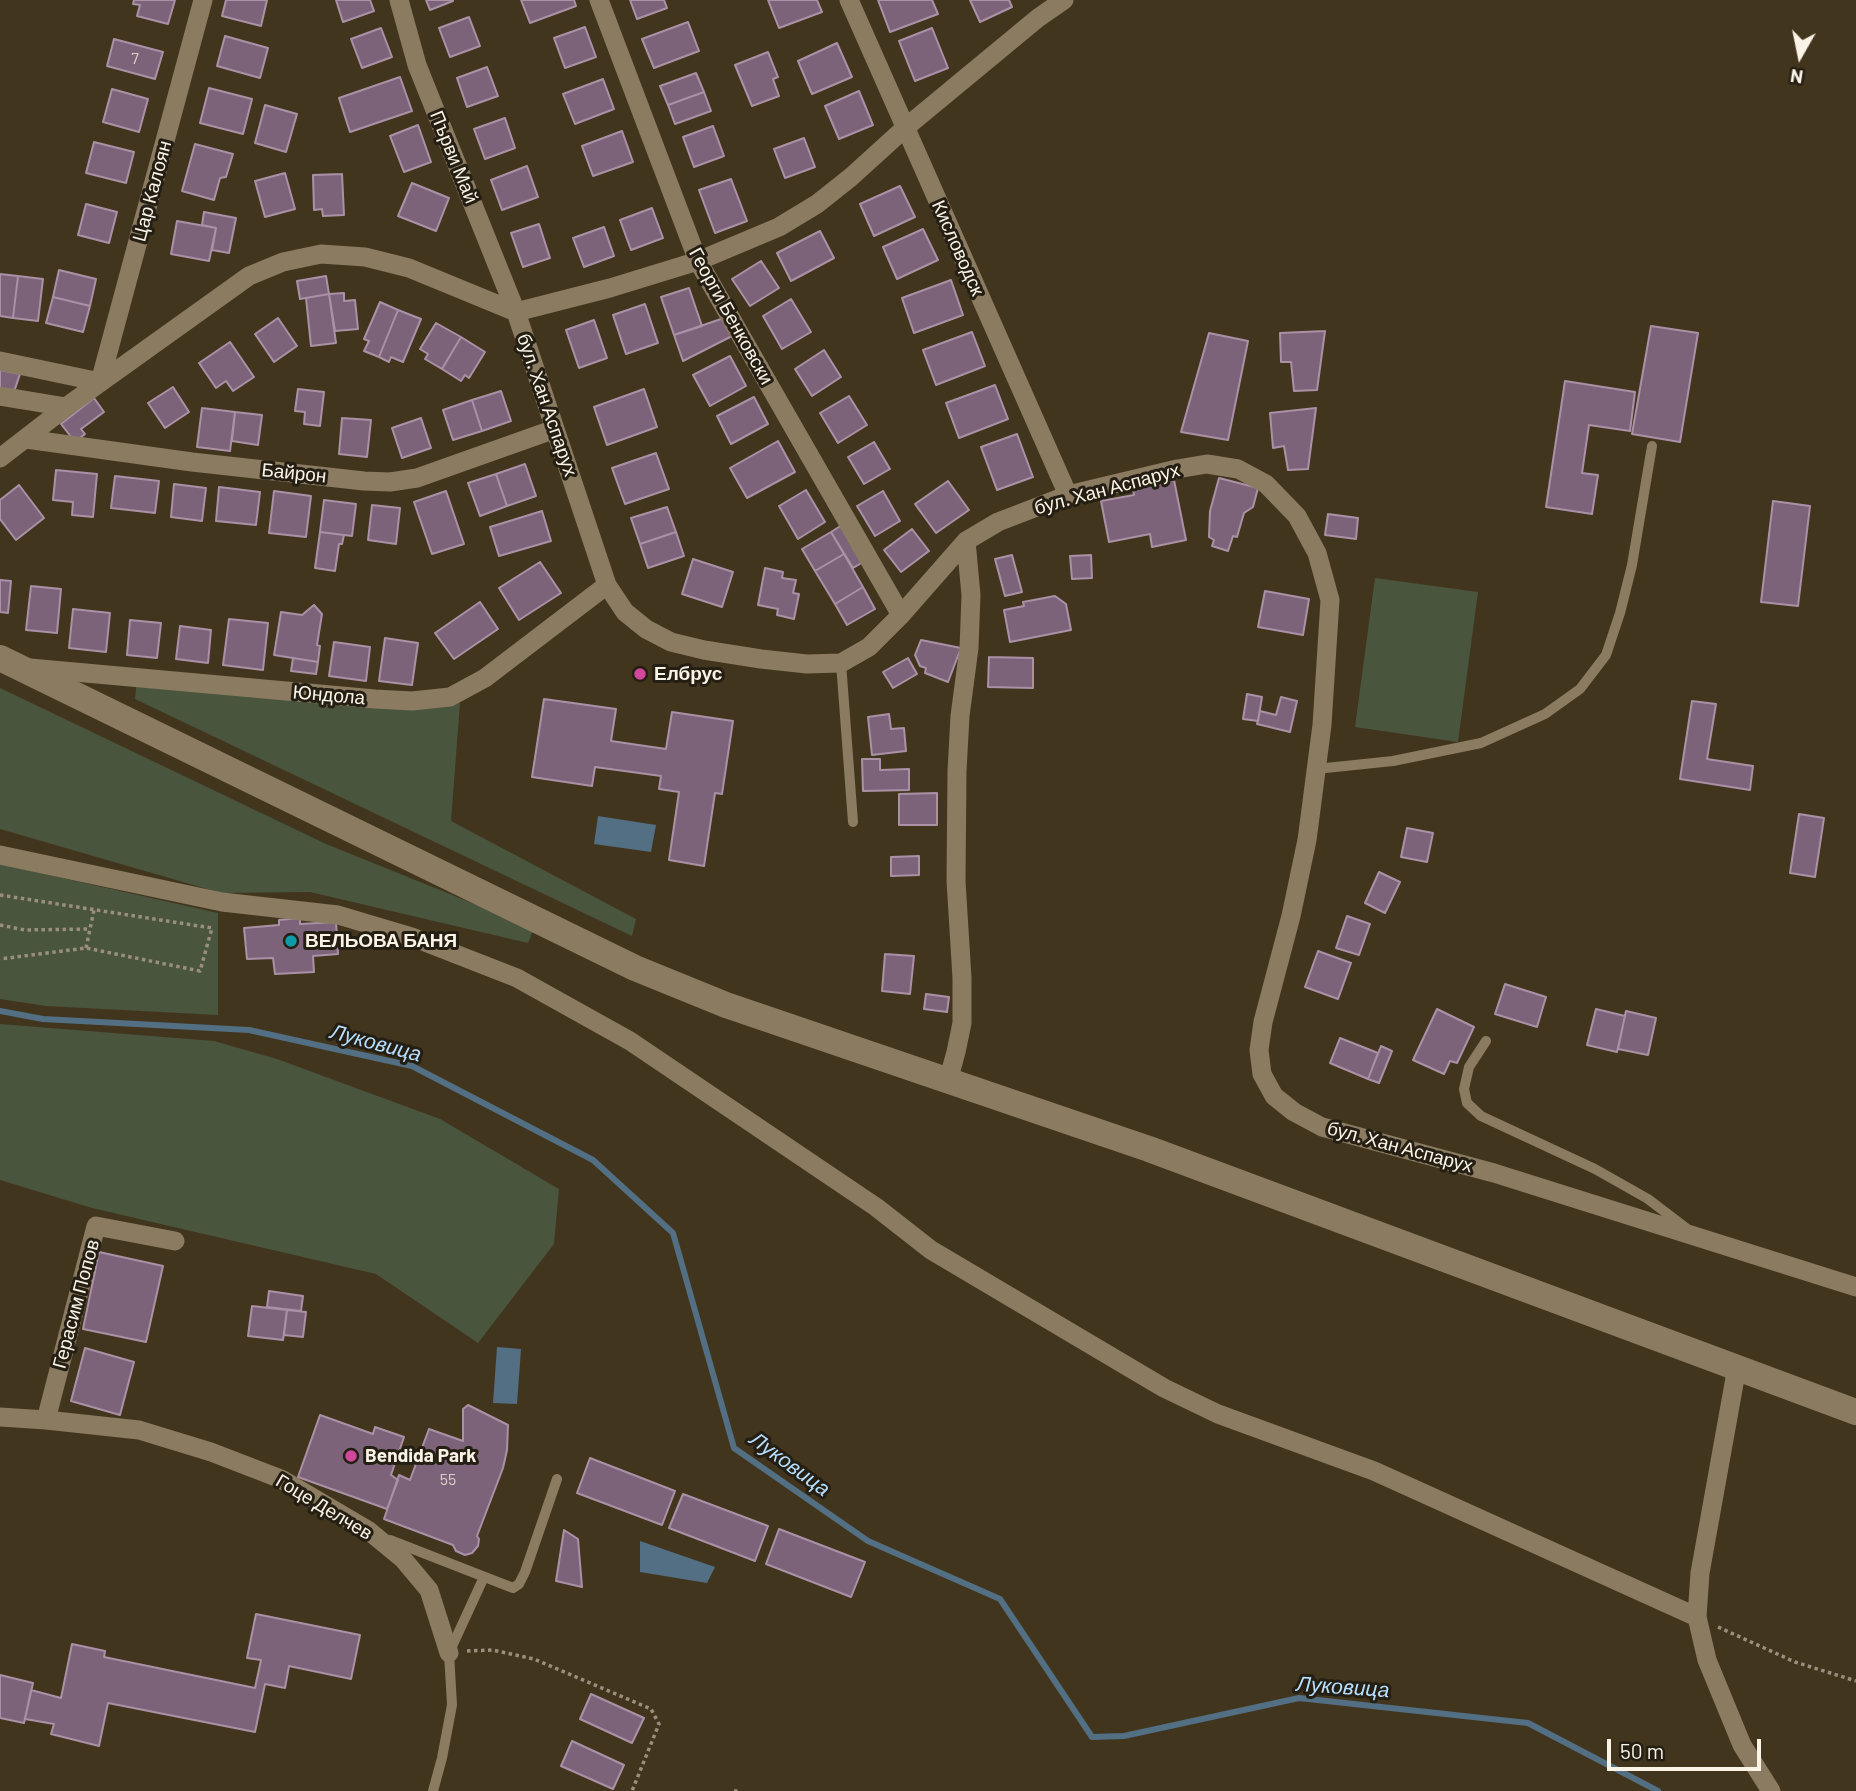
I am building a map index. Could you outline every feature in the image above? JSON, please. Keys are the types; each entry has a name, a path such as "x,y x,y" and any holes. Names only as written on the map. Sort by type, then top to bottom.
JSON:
{"main road":[{"name":"Юндола","path":"8,662 635,968 726,1005 1149,1149 1856,1412"}],"street":[{"name":"Цар Калоян","path":"100,382 203,0"},
{"name":"Първи Май","path":"399,0 417,65 516,312"},
{"name":"Георги Бенковски","path":"599,0 698,261 901,615"},
{"name":"Кисловодск","path":"849,0 1068,495"},
{"path":"516,312 610,288 698,261 779,226 817,204 1038,18 1064,0"},
{"name":"бул. Хан Аспарух","path":"0,458 100,382 249,276 283,261 321,254 365,257 409,268 516,312 607,585 625,612 646,629 670,642 704,650 807,664 841,663 869,647 966,541 998,522 1068,495 1177,469 1207,464 1238,469 1266,484 1297,516 1317,553 1330,600 1322,725 1307,840 1291,916 1263,1022 1259,1050 1262,1073 1274,1096 1294,1112 1322,1127 1494,1173 1856,1287"},
{"path":"0,361 100,382"},
{"path":"0,396 66,407"},
{"name":"Байрон","path":"26,439 205,464 390,482 416,478 555,429"},
{"path":"948,1081 962,1023 956,881 960,716 969,648 971,596 966,541"},
{"name":"Юндола","path":"8,662 387,700 412,701 450,697 485,678 607,585"},
{"path":"0,855 222,902 338,915 412,937 517,978 631,1041 876,1207 931,1250 1164,1388 1217,1414 1374,1471 1697,1617"},
{"name":"Герасим Попов","path":"46,1420 96,1226 175,1241"},
{"path":"1737,1367 1700,1573 1697,1617 1707,1660 1742,1745 1772,1790"},
{"name":"Гоце Делчев","path":"0,1418 139,1430 211,1452 281,1479 369,1531 403,1559 429,1590 449,1653"}],"lane":[{"path":"1315,769 1393,761 1480,743 1545,714 1580,689 1606,655 1620,613 1632,565 1652,446"},
{"path":"841,663 853,822"},
{"path":"1486,1041 1469,1067 1464,1089 1467,1103 1474,1110 1481,1116 1627,1186 1699,1238"},
{"path":"369,1531 513,1588 519,1584 557,1479"},
{"path":"449,1653 484,1577"},
{"name":"Гоце Делчев","path":"433,1791 452,1705 449,1653"}],"path":[{"path":"0,895 212,928 200,971 86,948 0,959"},
{"path":"86,948 94,910"},
{"path":"0,925 25,930 90,929"},
{"path":"1697,1617 1796,1662 1856,1681"},
{"path":"449,1653 493,1650 534,1658 652,1709 660,1724 632,1791"}],"green space":[{"path":"1375,578 1478,592 1458,742 1355,727"},
{"path":"137,679 421,705 460,703 451,821 636,919 632,936 135,699"},
{"path":"0,688 326,844 534,928 528,943 310,892 221,893 0,829"},
{"path":"0,864 218,913 218,1015 46,1006 0,999"},
{"path":"0,1024 214,1041 277,1059 440,1119 559,1189 554,1244 478,1343 376,1274 92,1208 0,1180"}],"water":[{"path":"598,816 656,825 651,852 594,844"},
{"path":"497,1347 521,1349 517,1404 493,1403"},
{"path":"640,1541 715,1567 707,1583 640,1572"}],"building":[{"path":"134,0 175,0 168,24 137,16 140,5 133,4"},
{"path":"226,0 267,0 261,26 222,16"},
{"path":"336,0 370,0 374,11 343,22"},
{"path":"426,0 453,0 453,1 430,10"},
{"path":"521,0 574,0 576,6 530,23"},
{"path":"630,0 664,0 667,8 637,19"},
{"path":"768,0 817,0 822,12 779,28"},
{"path":"878,0 932,0 938,14 890,32"},
{"path":"970,0 1009,0 1012,7 980,22"},
{"path":"469,17 480,46 450,57 439,28"},
{"path":"688,22 699,51 654,68 642,39"},
{"path":"585,27 596,57 565,68 554,38"},
{"path":"381,28 392,57 362,68 351,39"},
{"path":"932,28 948,68 915,81 899,41"},
{"path":"225,36 268,48 260,78 217,66"},
{"path":"114,39 163,52 155,79 107,66"},
{"path":"837,43 852,77 812,94 798,61"},
{"path":"768,52 778,77 773,79 779,96 752,106 735,65"},
{"path":"487,67 498,96 467,107 457,78"},
{"path":"696,73 704,92 668,105 660,86"},
{"path":"400,77 412,111 350,132 339,98"},
{"path":"603,79 614,109 575,124 563,94"},
{"path":"209,88 252,99 243,134 200,123"},
{"path":"112,89 148,99 139,132 103,122"},
{"path":"859,91 873,125 839,139 825,106"},
{"path":"704,92 711,111 675,124 668,105"},
{"path":"265,105 297,114 286,152 255,143"},
{"path":"505,118 515,148 485,159 474,129"},
{"path":"418,125 431,162 404,172 390,136"},
{"path":"713,126 724,156 694,167 683,137"},
{"path":"622,131 633,162 593,176 582,146"},
{"path":"804,138 815,167 785,178 774,149"},
{"path":"94,142 134,152 126,183 86,173"},
{"path":"195,144 233,154 226,177 220,178 214,200 182,191"},
{"path":"527,166 538,197 502,210 491,180"},
{"path":"285,173 295,209 265,217 255,181"},
{"path":"342,174 344,215 323,216 322,209 314,210 313,175"},
{"path":"731,179 747,221 715,233 699,190"},
{"path":"412,183 449,198 436,231 398,216"},
{"path":"900,186 915,217 874,236 860,204"},
{"path":"86,204 117,212 109,243 78,235"},
{"path":"652,208 663,238 631,250 620,220"},
{"path":"204,212 236,218 229,253 212,250 216,228 202,225"},
{"path":"177,221 216,228 209,261 171,254"},
{"path":"539,224 550,258 523,267 511,233"},
{"path":"604,227 614,256 584,267 573,238"},
{"path":"923,229 938,260 897,279 883,247"},
{"path":"820,231 834,258 791,281 777,253"},
{"path":"761,261 779,288 750,306 732,279"},
{"path":"59,270 96,279 90,306 53,297"},
{"path":"0,274 18,276 13,318 0,316"},
{"path":"18,276 43,279 38,321 13,318"},
{"path":"326,276 329,294 300,299 297,281"},
{"path":"951,280 963,315 914,333 902,298"},
{"path":"689,288 702,326 674,335 661,297"},
{"path":"344,293 344,301 355,300 358,329 335,331 329,294"},
{"path":"329,294 336,343 311,346 306,298"},
{"path":"53,297 90,306 83,332 46,323"},
{"path":"791,299 811,332 782,349 763,316"},
{"path":"380,302 398,310 379,357 364,351 369,341 364,339"},
{"path":"645,304 658,343 626,354 613,315"},
{"path":"398,310 421,319 403,362 391,357 389,362 379,357"},
{"path":"278,318 297,346 274,362 255,334"},
{"path":"724,318 732,336 683,361 674,335"},
{"path":"594,320 607,358 579,368 566,330"},
{"path":"436,323 461,337 442,369 425,359 428,354 420,349"},
{"path":"1651,326 1698,333 1680,442 1632,434"},
{"path":"1325,331 1317,390 1294,391 1291,362 1281,362 1280,333"},
{"path":"972,332 985,366 936,385 923,350"},
{"path":"1209,333 1248,341 1228,440 1181,432"},
{"path":"461,337 485,352 469,378 465,375 461,381 442,369"},
{"path":"230,342 254,377 233,391 226,381 216,388 199,363"},
{"path":"824,350 841,377 812,396 795,369"},
{"path":"730,356 746,386 710,406 693,375"},
{"path":"0,370 20,374 13,395 0,391"},
{"path":"1565,381 1635,392 1630,431 1589,425 1582,473 1598,475 1592,514 1546,507"},
{"path":"995,385 1008,419 959,438 946,403"},
{"path":"173,387 189,412 165,428 148,403"},
{"path":"298,389 324,392 320,426 304,424 305,412 295,411"},
{"path":"644,389 657,427 607,445 594,407"},
{"path":"501,391 511,421 482,431 472,400"},
{"path":"849,396 867,425 838,443 820,413"},
{"path":"754,397 768,424 731,444 717,416"},
{"path":"94,398 104,412 81,429 85,434 75,442 61,424"},
{"path":"472,400 482,431 453,440 443,410"},
{"path":"202,408 235,412 230,451 197,447"},
{"path":"1316,408 1308,469 1288,470 1284,446 1273,448 1270,413"},
{"path":"235,412 262,415 258,445 232,441"},
{"path":"342,418 371,420 367,457 339,454"},
{"path":"421,418 431,448 402,458 392,428"},
{"path":"1017,434 1033,477 997,490 981,447"},
{"path":"778,441 795,472 747,498 730,468"},
{"path":"874,442 890,469 864,484 848,457"},
{"path":"656,453 669,489 625,504 612,468"},
{"path":"525,464 536,496 507,506 496,474"},
{"path":"56,470 97,474 93,517 72,515 73,502 53,500"},
{"path":"496,474 507,506 480,516 468,483"},
{"path":"115,476 159,481 155,513 111,508"},
{"path":"1219,478 1258,488 1253,507 1244,513 1237,537 1233,536 1228,551 1212,546 1214,540 1209,537 1210,511"},
{"path":"1174,480 1186,540 1152,547 1150,534 1109,542 1101,501 1134,495 1133,488"},
{"path":"948,481 969,510 936,533 915,504"},
{"path":"174,484 206,488 202,521 171,517"},
{"path":"19,485 44,518 16,540 0,519 0,500"},
{"path":"219,487 260,492 256,525 216,521"},
{"path":"806,490 825,522 798,539 779,506"},
{"path":"274,491 311,496 306,537 269,533"},
{"path":"446,491 464,544 432,554 414,502"},
{"path":"883,491 900,521 875,536 857,506"},
{"path":"324,500 356,504 352,536 320,532"},
{"path":"1773,501 1810,506 1798,606 1761,602"},
{"path":"372,505 400,508 396,544 368,540"},
{"path":"667,507 676,532 640,544 631,518"},
{"path":"542,511 551,541 499,556 490,527"},
{"path":"1328,514 1358,518 1356,539 1325,535"},
{"path":"842,525 865,561 853,568 831,532"},
{"path":"912,529 929,551 901,572 884,550"},
{"path":"320,532 344,535 342,544 339,544 335,571 315,568"},
{"path":"676,532 684,556 648,568 640,544"},
{"path":"831,532 844,554 815,571 802,549"},
{"path":"844,554 863,587 835,604 815,571"},
{"path":"1012,555 1022,592 1005,596 995,559"},
{"path":"1091,555 1092,578 1072,579 1070,556"},
{"path":"693,559 733,572 722,607 682,594"},
{"path":"540,562 561,593 519,620 499,588"},
{"path":"765,568 783,572 782,578 796,580 793,593 799,594 794,619 777,615 778,609 758,605"},
{"path":"0,580 11,581 8,613 0,612"},
{"path":"31,586 61,589 57,633 26,630"},
{"path":"863,587 875,609 847,625 835,604"},
{"path":"1265,591 1309,599 1303,635 1258,627"},
{"path":"1055,596 1066,604 1071,630 1010,642 1004,610 1024,606 1023,602"},
{"path":"480,602 498,629 454,659 435,633"},
{"path":"314,605 322,614 317,645 320,646 318,662 274,655 281,612 302,615"},
{"path":"73,609 110,613 106,652 69,648"},
{"path":"229,619 268,623 263,670 223,665"},
{"path":"130,620 161,623 157,658 127,655"},
{"path":"180,626 211,630 208,663 176,659"},
{"path":"385,638 418,643 412,685 379,681"},
{"path":"921,640 961,648 948,682 925,673 926,668 920,666 915,655"},
{"path":"334,642 370,647 366,681 329,676"},
{"path":"989,657 1033,658 1033,688 988,687"},
{"path":"293,658 318,662 316,674 291,671"},
{"path":"908,658 917,674 893,688 883,672"},
{"path":"1247,694 1262,697 1258,721 1243,719"},
{"path":"1281,697 1297,701 1290,732 1257,724 1260,711 1276,715"},
{"path":"544,699 616,709 611,741 666,749 672,712 733,721 722,794 715,793 704,866 669,860 679,792 659,789 661,776 595,767 592,786 532,777"},
{"path":"1692,701 1716,704 1707,759 1753,766 1750,790 1680,779"},
{"path":"889,714 891,729 904,728 906,751 872,755 868,717"},
{"path":"862,759 880,759 880,770 909,769 909,790 863,791"},
{"path":"937,793 937,825 899,825 899,794"},
{"path":"1799,814 1824,818 1815,877 1790,873"},
{"path":"1407,828 1433,833 1427,862 1401,857"},
{"path":"919,856 919,875 891,876 891,857"},
{"path":"1379,872 1400,882 1385,913 1365,903"},
{"path":"1347,916 1370,924 1359,955 1336,948"},
{"name":"ВЕЛЬОВА БАНЯ","path":"300,918 300,924 336,922 338,954 313,956 314,972 275,974 273,958 247,959 244,928 279,925 279,920"},
{"path":"1318,951 1351,963 1338,999 1305,987"},
{"path":"885,954 914,956 910,994 882,991"},
{"path":"1505,984 1546,997 1537,1027 1495,1014"},
{"path":"926,994 949,997 947,1012 924,1009"},
{"path":"1437,1009 1474,1027 1457,1063 1450,1061 1444,1074 1413,1060"},
{"path":"1596,1009 1625,1016 1617,1052 1587,1045"},
{"path":"1626,1011 1656,1018 1648,1055 1618,1049"},
{"path":"1340,1038 1378,1053 1368,1079 1330,1063"},
{"path":"1381,1046 1392,1051 1379,1083 1368,1079"},
{"path":"99,1252 163,1266 146,1342 83,1329"},
{"path":"269,1291 303,1296 301,1311 267,1307"},
{"path":"252,1306 287,1310 283,1340 248,1336"},
{"path":"287,1310 306,1312 303,1337 284,1335"},
{"path":"85,1348 134,1362 120,1415 71,1401"},
{"path":"468,1405 508,1425 503,1468 477,1536 478,1546 472,1553 465,1555 456,1551 453,1545 384,1519 399,1475 410,1480 429,1429 463,1441 463,1409"},
{"name":"Bendida Park","path":"320,1415 373,1434 375,1427 404,1437 391,1475 398,1480 387,1509 298,1477"},
{"path":"590,1458 675,1491 662,1525 577,1493"},
{"path":"683,1494 768,1526 755,1561 669,1528"},
{"path":"779,1529 865,1562 851,1597 766,1564"},
{"path":"564,1530 578,1539 582,1587 556,1581"},
{"path":"256,1614 360,1635 351,1679 289,1666 285,1688 265,1684 255,1732 108,1703 99,1746 51,1734 54,1724 25,1719 31,1690 61,1698 72,1644 105,1651 104,1657 255,1688 261,1660 247,1658"},
{"path":"0,1675 33,1683 24,1723 0,1718"},
{"path":"591,1694 644,1718 632,1743 580,1719"},
{"path":"572,1741 624,1765 613,1789 561,1766"}],"waterway":[{"name":"Луковица","path":"0,1011 43,1019 249,1030 412,1066 593,1160 673,1233 734,1448 868,1541 1000,1599 1092,1737 1124,1736 1299,1698 1528,1723 1658,1791"}],"place":[{"name":"Елбрус","path":"640,674"},
{"name":"ВЕЛЬОВА БАНЯ","path":"291,941"},
{"name":"Bendida Park","path":"351,1456"}]}
